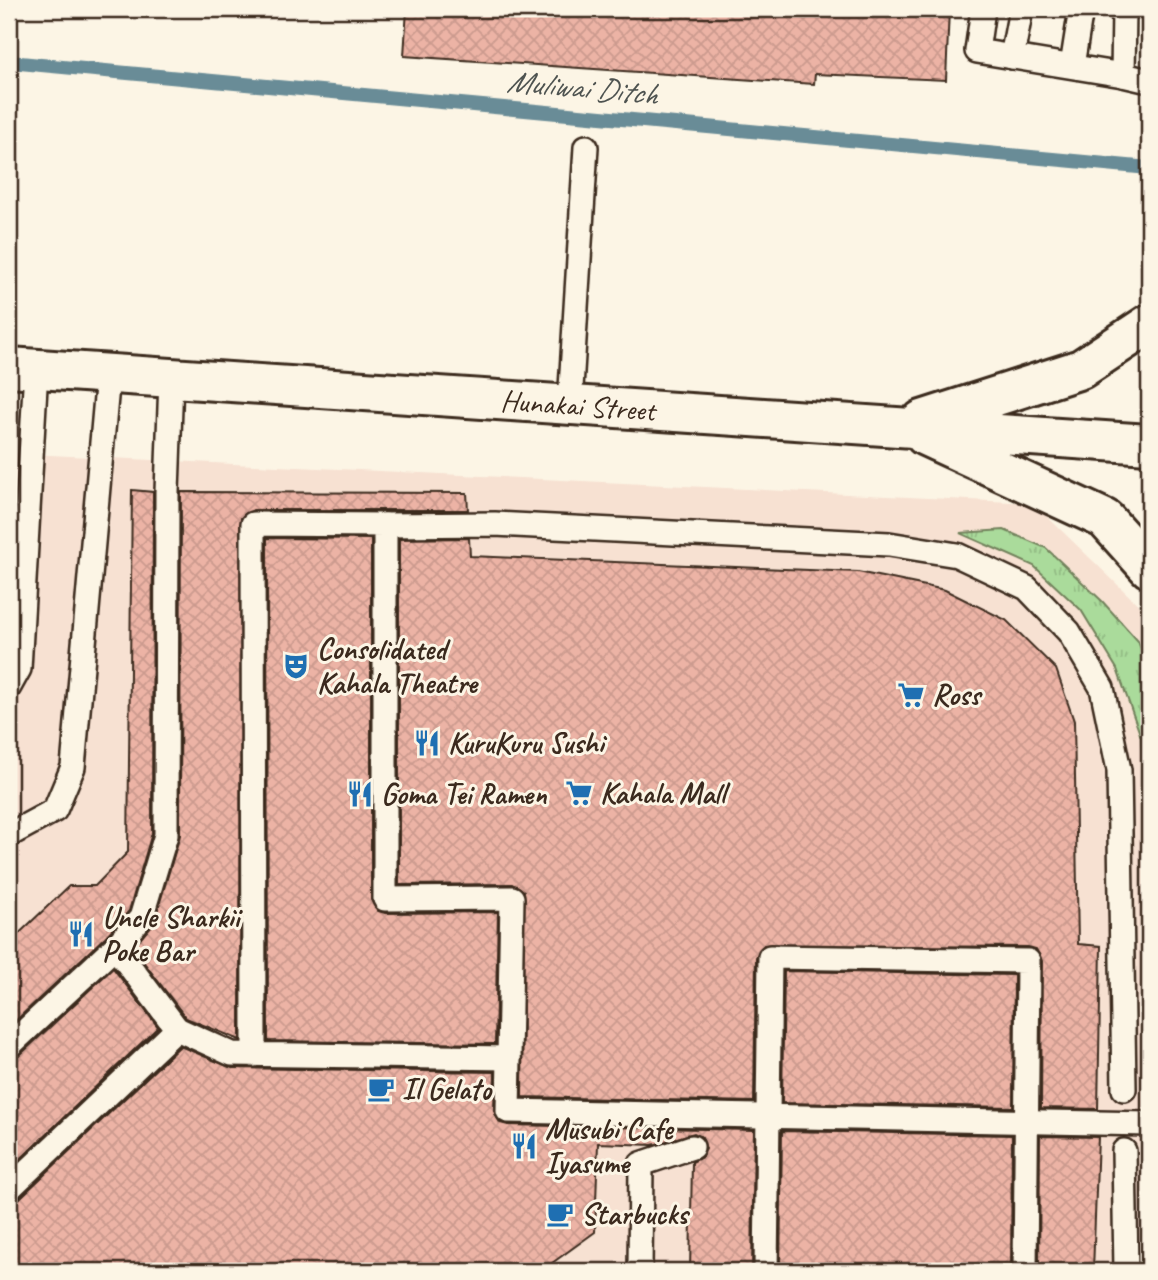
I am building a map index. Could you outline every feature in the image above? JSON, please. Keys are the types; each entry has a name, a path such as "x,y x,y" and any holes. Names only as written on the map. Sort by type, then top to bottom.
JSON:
{"street":[{"path":"904,426 1081,369 1149,324"},
{"name":"Hunakai Street","path":"23,368 108,376 570,404 1149,444"},
{"path":"904,426 1105,519 1149,568"}],"lane":[{"path":"983,9 977,51 1149,81"},
{"path":"1012,57 1021,9"},
{"path":"1072,66 1080,9"},
{"path":"1124,9 1124,75"},
{"path":"570,404 586,147"},
{"path":"9,687 19,669 23,368"},
{"path":"9,835 55,810 74,767 108,376"},
{"path":"9,1046 116,947 141,918 166,835 167,492 171,379"},
{"path":"254,1055 253,524 495,524 889,544 957,555 1027,588 1069,632 1102,688 1116,757 1124,1089"},
{"path":"385,525 385,899 512,898 508,1111 1149,1124"},
{"path":"116,947 177,1029 232,1055 509,1058"},
{"path":"766,1271 770,957 1028,961 1025,1271"},
{"path":"9,1189 177,1029"},
{"path":"640,1271 641,1164 692,1147"},
{"path":"1124,1151 1126,1271"}],"shaded area":[{"name":"Kahala Mall","path":"9,453 1033,503 1149,615 1149,971 1140,1271 9,1271"}],"green space":[{"path":"1004,530 1046,548 1102,601 1138,641 1149,671 1148,838 1141,737 1117,669 1081,610 1034,566 960,533"}],"building":[{"path":"407,9 949,9 946,80 815,74 814,84 404,56"},
{"path":"132,490 153,492 152,833 129,911 9,1027 9,943 69,886 95,886 128,852"},
{"path":"181,492 467,493 468,510 253,510 241,518 240,1040 186,1018 133,948 154,922 180,835"},
{"path":"267,538 371,539 371,900 378,911 385,913 498,912 495,1044 268,1041"},
{"path":"469,538 470,556 858,572 945,590 1006,620 1056,669 1074,721 1078,944 1101,946 1098,1109 1041,1108 1042,961 1036,949 1028,947 764,945 756,957 754,1102 522,1097 524,891 512,884 399,885 399,539"},
{"path":"113,968 158,1027 9,1170 9,1060 19,1056"},
{"path":"784,971 1014,975 1013,1107 782,1103"},
{"path":"180,1046 232,1068 495,1072 494,1111 500,1123 508,1125 754,1130 752,1271 690,1271 692,1162 702,1157 706,1149 702,1137 694,1133 653,1145 598,1143 595,1232 541,1271 9,1271 9,1203 19,1199"},
{"path":"782,1131 1012,1135 1011,1271 780,1271"},
{"path":"1040,1136 1098,1137 1093,1271 1039,1271"}],"waterway":[{"name":"Muliwai Ditch","path":"9,62 1149,168"}],"place":[{"name":"Consolidated Kahala Theatre","path":"296,666"},
{"name":"Ross","path":"911,695"},
{"name":"KuruKuru Sushi","path":"427,743"},
{"name":"Kahala Mall","path":"579,793"},
{"name":"Goma Tei Ramen","path":"360,794"},
{"name":"Uncle Sharkii Poke Bar","path":"81,934"},
{"name":"Il Gelato","path":"381,1089"},
{"name":"Musubi Cafe Iyasume","path":"524,1146"},
{"name":"Starbucks","path":"560,1214"}]}
